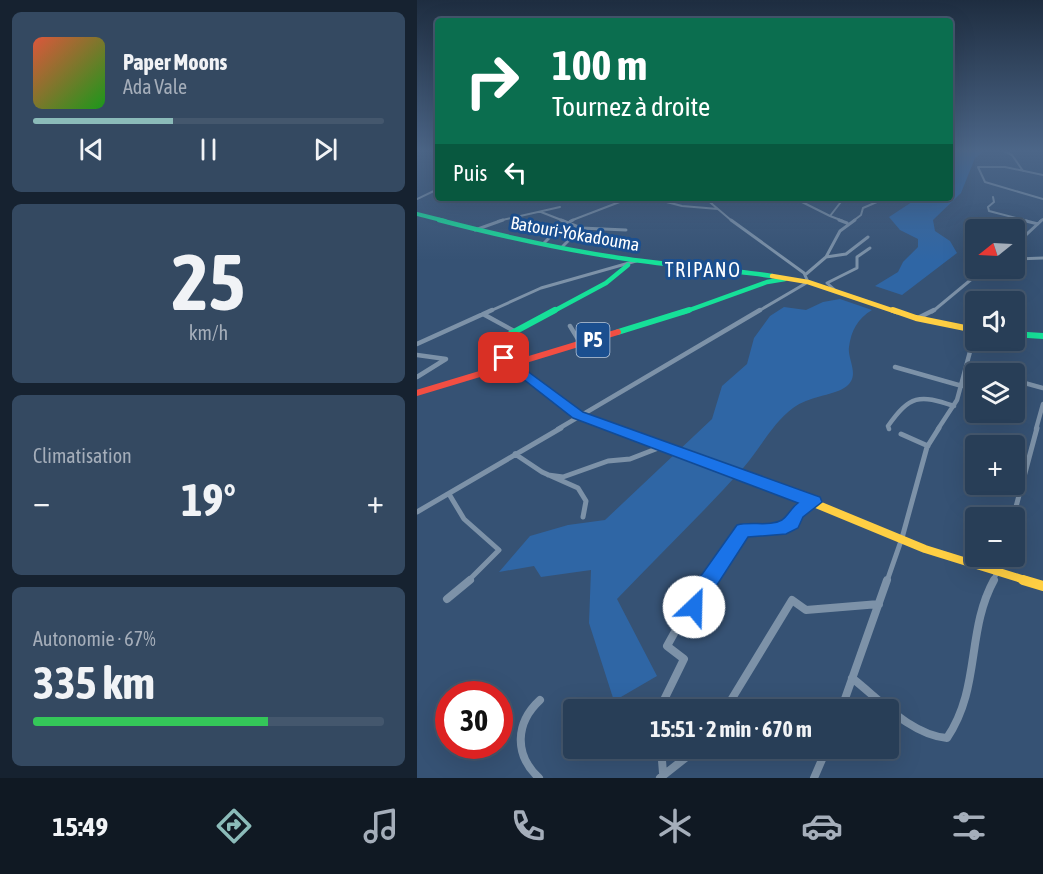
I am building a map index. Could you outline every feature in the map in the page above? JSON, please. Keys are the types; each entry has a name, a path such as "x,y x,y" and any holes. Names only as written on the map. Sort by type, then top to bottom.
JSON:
{"main road":[{"name":"Batouri-Yokadouma","path":"417,214 475,230 636,261 686,264 767,279 806,279 837,292 916,318 965,330"},
{"path":"628,266 606,283 488,345 578,415 814,502 925,549 1043,586"},
{"name":"P5","path":"417,393 716,302 767,279"},
{"path":"1025,335 1043,336"}],"street":[{"path":"1003,187 1043,199"},
{"path":"417,199 435,190"},
{"path":"993,196 994,202 988,207 989,211 1038,224"},
{"path":"544,243 548,236 567,225 604,206 620,201"},
{"path":"663,201 682,206 718,209"},
{"path":"709,201 806,279"},
{"path":"800,201 847,224"},
{"path":"830,216 844,201"},
{"path":"417,512 806,279 826,257 839,232 861,215 863,208 879,201"},
{"path":"475,230 502,220 560,207"},
{"path":"541,212 567,225 581,228 626,230"},
{"path":"1025,236 1043,219"},
{"path":"563,246 581,228"},
{"path":"826,257 846,254 868,237"},
{"path":"837,292 827,283 857,268 857,257 870,248"},
{"path":"1025,259 1043,258"},
{"path":"417,344 541,288 628,266 636,261"},
{"path":"916,318 931,313 972,279"},
{"path":"931,313 937,323"},
{"path":"483,314 514,331"},
{"path":"570,326 582,344"},
{"path":"417,355 447,359 417,377"},
{"path":"895,367 962,386"},
{"path":"845,699 902,538 928,446 954,406 965,374"},
{"path":"1025,383 1043,388"},
{"path":"889,429 888,426 899,409 912,397 924,396 954,406"},
{"path":"1016,507 1043,404"},
{"path":"901,434 928,446"},
{"path":"548,475 563,477 608,460 630,459 664,446"},
{"path":"515,454 584,494 586,501 583,517"},
{"path":"447,599 486,566 499,550 477,533 455,507 449,494"},
{"path":"664,699 684,659 667,646 677,628 691,630 694,607 689,600 710,579 743,530 780,529 792,523 796,513 814,502"},
{"path":"852,678 920,729 935,738 948,738 974,673 981,606 1001,567"},
{"path":"732,699 792,600 806,610 879,604"},
{"path":"539,778 525,762 520,738 528,711 540,700"},
{"path":"661,759 661,776"},
{"path":"661,776 686,759"},
{"path":"814,778 823,759"}],"shaded area":[{"path":"953,187 963,187 953,201"},
{"path":"913,201 953,201 933,220 935,231 950,241 957,253 902,295 875,286 898,272 903,262 918,247 918,239 900,230 889,217"},
{"path":"840,299 872,310 859,321 851,336 849,352 853,368 852,379 844,388 799,404 786,414 744,467 617,599 657,676 617,699 613,699 589,623 591,570 541,577 534,566 499,572 530,536 568,525 605,520 712,419 722,386 747,364 754,338 770,316 784,307 806,310 823,302"}],"traffic: fast":[{"path":"417,214 501,236 628,259 698,265 772,276"},
{"path":"628,265 606,283 488,346 578,415 799,497"},
{"path":"618,332 716,302 767,282 785,279"},
{"path":"1025,335 1043,336"}],"traffic: slow":[{"path":"772,276 808,282 916,318 965,328"},
{"path":"799,497 925,549 1043,586"}],"traffic: jam":[{"path":"417,393 618,332"}],"district":[{"name":"TRIPANO","path":"703,270"}],"route":[{"path":"504,358 515,364 529,378 578,415 814,502 796,513 792,523 780,529 743,530 736,537 710,579 689,600 694,607"}]}
